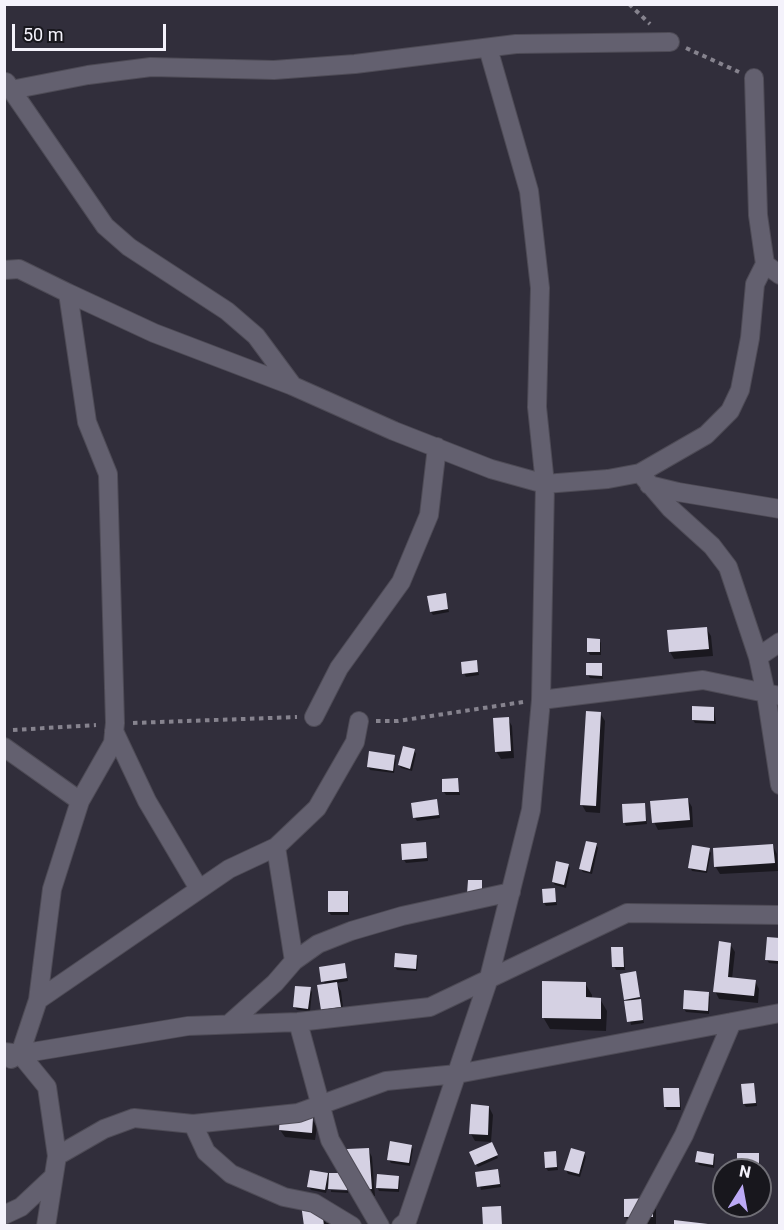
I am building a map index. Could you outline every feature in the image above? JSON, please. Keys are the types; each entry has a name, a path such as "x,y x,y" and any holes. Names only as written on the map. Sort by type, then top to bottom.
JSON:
{"street":[{"path":"293,386 256,336 227,311 129,247 105,226 8,85 151,67 274,70 355,64 516,44 670,42"},
{"path":"401,1226 407,1221 489,978 531,810 542,700 544,484 537,407 540,288 530,191 488,48"},
{"path":"645,479 706,435 730,411 740,390 750,338 755,284 772,269 758,215 754,78"},
{"path":"4,270 19,269 154,333 293,386 491,469 544,484 608,479 645,479 678,492 780,509"},
{"path":"10,1056 38,1000 52,889 80,801 113,743 115,727 108,474 87,422 68,293"},
{"path":"314,717 339,668 401,582 429,514 437,447"},
{"path":"645,479 670,508 712,546 728,567 773,695 780,785"},
{"path":"758,657 780,642"},
{"path":"542,700 703,680 773,695"},
{"path":"38,1000 230,869 276,847 317,808 355,742 360,721"},
{"path":"115,727 147,801 199,889"},
{"path":"4,747 80,801"},
{"path":"276,847 294,961"},
{"path":"229,1024 275,983 294,961 318,944 351,931 402,916 511,892"},
{"path":"10,1056 188,1026 298,1022 430,1007 627,913 780,915"},
{"path":"57,1156 104,1129 135,1118 193,1124 298,1113 386,1081 457,1074 780,1012"},
{"path":"298,1022 330,1140 380,1226"},
{"path":"635,1226 684,1135 732,1022"},
{"path":"10,1056 47,1087 57,1156 46,1226"},
{"path":"193,1124 206,1152 231,1174 284,1197 314,1203 352,1226"},
{"path":"4,1215 21,1207 53,1177"}],"path":[{"path":"629,4 670,42 754,78"},
{"path":"360,721 398,722 542,700"},
{"path":"4,730 115,727 264,717 314,717"}],"building":[{"path":"446,593 448,609 430,612 427,596"},
{"path":"707,627 709,649 669,652 667,630"},
{"path":"587,638 600,639 600,652 587,652"},
{"path":"477,660 478,672 462,674 461,662"},
{"path":"586,663 602,663 602,676 586,675"},
{"path":"692,706 714,707 714,721 692,720"},
{"path":"586,711 601,712 596,806 580,805"},
{"path":"509,717 511,751 495,752 493,718"},
{"path":"403,746 415,749 410,769 398,765"},
{"path":"369,751 395,755 393,771 367,767"},
{"path":"458,778 459,792 442,792 442,779"},
{"path":"688,798 690,820 652,823 650,801"},
{"path":"437,799 439,815 413,818 411,803"},
{"path":"645,803 646,821 623,823 622,804"},
{"path":"586,841 597,843 590,872 579,869"},
{"path":"426,842 427,858 402,860 401,844"},
{"path":"773,844 775,863 714,867 713,848"},
{"path":"692,845 710,848 706,871 688,868"},
{"path":"556,861 569,864 564,885 552,882"},
{"path":"468,880 482,880 482,894 467,894"},
{"path":"555,888 556,902 543,903 542,889"},
{"path":"328,891 348,891 348,912 328,912"},
{"path":"767,937 780,938 778,961 765,960"},
{"path":"719,941 731,943 728,977 756,980 754,996 713,992"},
{"path":"611,947 623,947 624,967 612,967"},
{"path":"395,953 417,955 416,969 394,967"},
{"path":"345,963 347,978 321,982 319,967"},
{"path":"636,971 640,997 624,1000 620,974"},
{"path":"542,981 586,982 586,997 601,998 601,1019 542,1018"},
{"path":"337,982 341,1007 321,1010 317,985"},
{"path":"295,986 311,987 308,1009 293,1007"},
{"path":"684,990 709,992 708,1011 683,1009"},
{"path":"641,999 643,1020 627,1022 624,1001"},
{"path":"754,1083 756,1103 743,1104 741,1084"},
{"path":"663,1088 679,1088 680,1107 664,1107"},
{"path":"471,1104 489,1106 488,1135 469,1134"},
{"path":"280,1115 313,1118 312,1133 279,1130"},
{"path":"390,1141 412,1145 409,1163 387,1160"},
{"path":"492,1142 498,1155 475,1165 469,1152"},
{"path":"369,1148 372,1189 350,1190 347,1149"},
{"path":"571,1148 585,1152 579,1174 564,1170"},
{"path":"556,1151 557,1167 545,1168 544,1152"},
{"path":"697,1151 714,1154 712,1165 695,1162"},
{"path":"737,1153 759,1153 759,1158 737,1158"},
{"path":"498,1169 500,1184 477,1187 475,1172"},
{"path":"310,1170 328,1173 325,1190 307,1187"},
{"path":"329,1173 347,1173 347,1190 328,1189"},
{"path":"377,1174 399,1176 398,1189 376,1188"},
{"path":"653,1198 653,1217 624,1217 624,1199"},
{"path":"321,1201 324,1226 304,1226 301,1204"},
{"path":"501,1206 502,1226 483,1226 482,1207"},
{"path":"674,1220 708,1224 708,1226 674,1226"}]}
